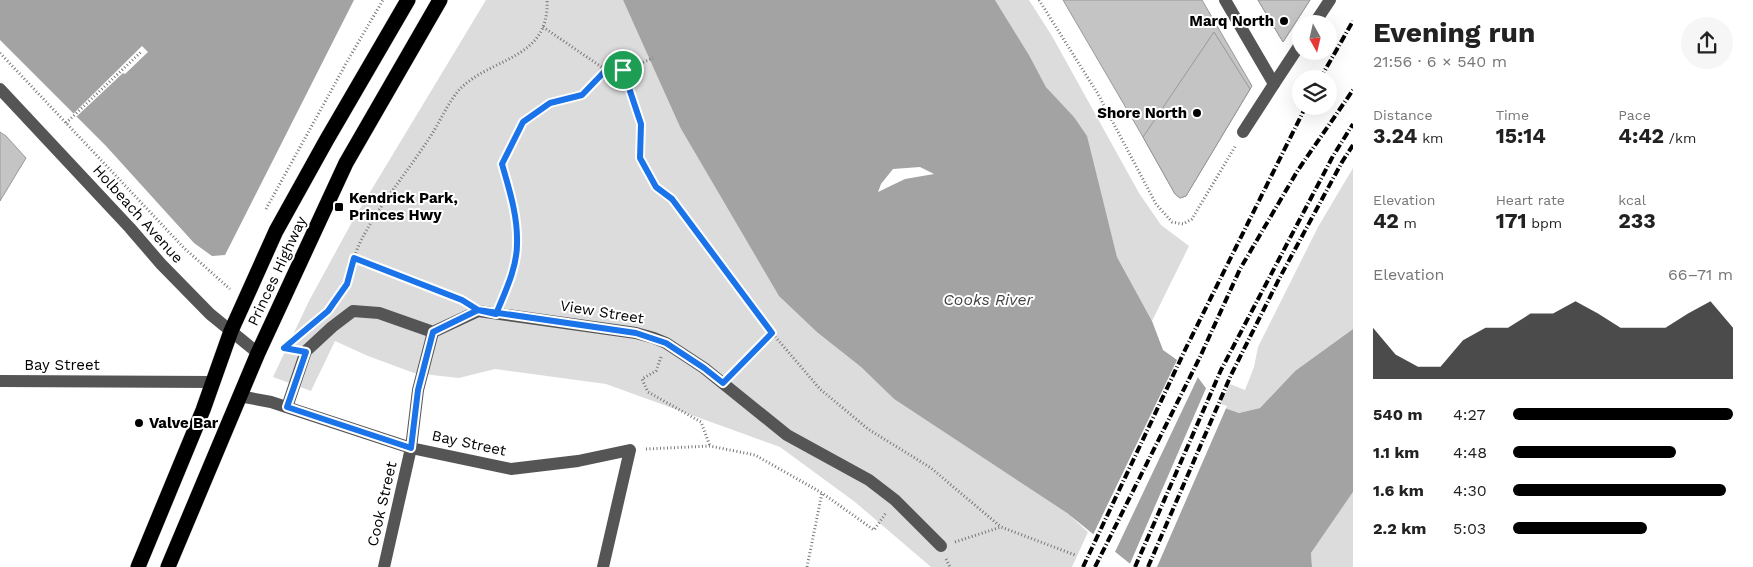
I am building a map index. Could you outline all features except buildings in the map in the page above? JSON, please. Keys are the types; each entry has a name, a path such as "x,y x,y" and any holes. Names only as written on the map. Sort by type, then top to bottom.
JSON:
{"highway":[{"name":"Princes Highway","path":"138,567 213,382 231,330 276,230 408,0"},
{"name":"Princes Highway","path":"168,567 239,396 346,163 440,0"}],"street":[{"path":"1225,0 1274,84"},
{"path":"1320,15 1330,0"},
{"path":"1244,132 1292,57"},
{"name":"Holbeach Avenue","path":"0,89 130,228 161,264 210,314 258,354"},
{"path":"287,407 306,352 332,327 353,311 379,313 433,332 478,310"},
{"name":"View Street","path":"478,310 636,333 666,343 704,368 787,435 869,480 895,500 940,546"},
{"path":"411,448 418,390 433,332"},
{"name":"Bay Street","path":"0,381 213,382"},
{"name":"Bay Street","path":"239,396 287,407 411,448 511,469 578,461 630,450"},
{"name":"Cook Street","path":"384,567 411,448"},
{"path":"603,567 630,450"}],"path":[{"path":"328,311 347,284 363,235 430,138 456,94 468,81 528,48 543,27 548,9 547,0"},
{"path":"1039,0 1098,94 1152,198 1172,222 1183,224 1192,218 1244,132"},
{"path":"543,27 606,70 623,70 653,58"},
{"path":"66,123 141,52"},
{"path":"0,53 184,248 230,289"},
{"path":"496,314 511,278 517,244 513,204 502,164 523,122 550,103 582,95 606,70"},
{"path":"623,70 641,124 640,158 656,187 672,199 772,333 820,389 868,430 931,468 1001,527 1075,554"},
{"path":"354,258 462,300 478,310"},
{"path":"268,332 284,348 306,352"},
{"path":"723,383 772,333"},
{"path":"284,348 296,338"},
{"path":"656,371 642,379 648,392 701,422 710,446"},
{"path":"630,450 710,446 755,455 822,493 874,530 895,500"},
{"path":"807,567 822,493"},
{"path":"940,546 1001,527"}],"shaded area":[{"path":"486,0 623,0 680,127 818,333 861,367 894,399 1067,513 1088,532 1072,567 931,567 855,502 780,447 606,384 495,369 459,378 414,373 368,356 335,341 311,391 273,377 309,301 352,222"},
{"path":"995,0 1029,0 1052,36 1139,193 1161,225 1189,246 1152,321 1117,257 1106,214 1074,117 1046,87 1029,55"},
{"path":"1353,168 1353,329 1295,371 1260,408 1239,413 1219,406 1230,384 1245,390 1254,367 1258,347 1318,227"},
{"path":"1353,492 1353,567 1312,567 1311,553"}],"water":[{"path":"0,0 354,0 225,255 212,256 194,243 106,146 0,40"},
{"name":"Cooks River","path":"623,0 995,0 1029,55 1046,87 1074,117 1087,136 1117,257 1152,321 1163,350 1194,372 1219,406 1239,413 1260,408 1295,371 1353,329 1353,492 1311,553 1312,567 1134,567 1067,513 894,399 861,367 818,333 779,296 680,127","holes":["920,167 934,174 905,179 878,192 881,184 893,169"]}],"pier":[{"path":"142,46 148,52 75,118 72,115"},
{"path":"1178,358 1199,375 1114,554 1092,537"},
{"path":"1207,386 1221,404 1227,406 1157,567 1130,567 1129,566"}],"railway":[{"path":"1325,70 1353,21"},
{"path":"1095,567 1200,357 1240,269 1298,170 1353,90"},
{"path":"1083,567 1185,350 1302,115"},
{"path":"1135,567 1221,370 1333,156 1353,124"},
{"path":"1148,567 1231,375 1279,279 1353,145"}],"place":[{"name":"Marq North","path":"1284,21"},
{"name":"Shore North","path":"1197,113"},
{"name":"Kendrick Park, Princes Hwy","path":"339,207"},
{"name":"Valve Bar","path":"139,423"}],"route":[{"path":"623,70 606,70 582,95 550,103 523,122 502,164 513,204 517,244 511,278 496,314 478,310 462,300 354,258 347,284 328,311 284,348 306,352 287,407 411,448 418,390 433,332 478,310 496,314 636,333 654,338 666,343 723,383 772,333 672,199 656,187 640,158 641,124 623,70"}]}
